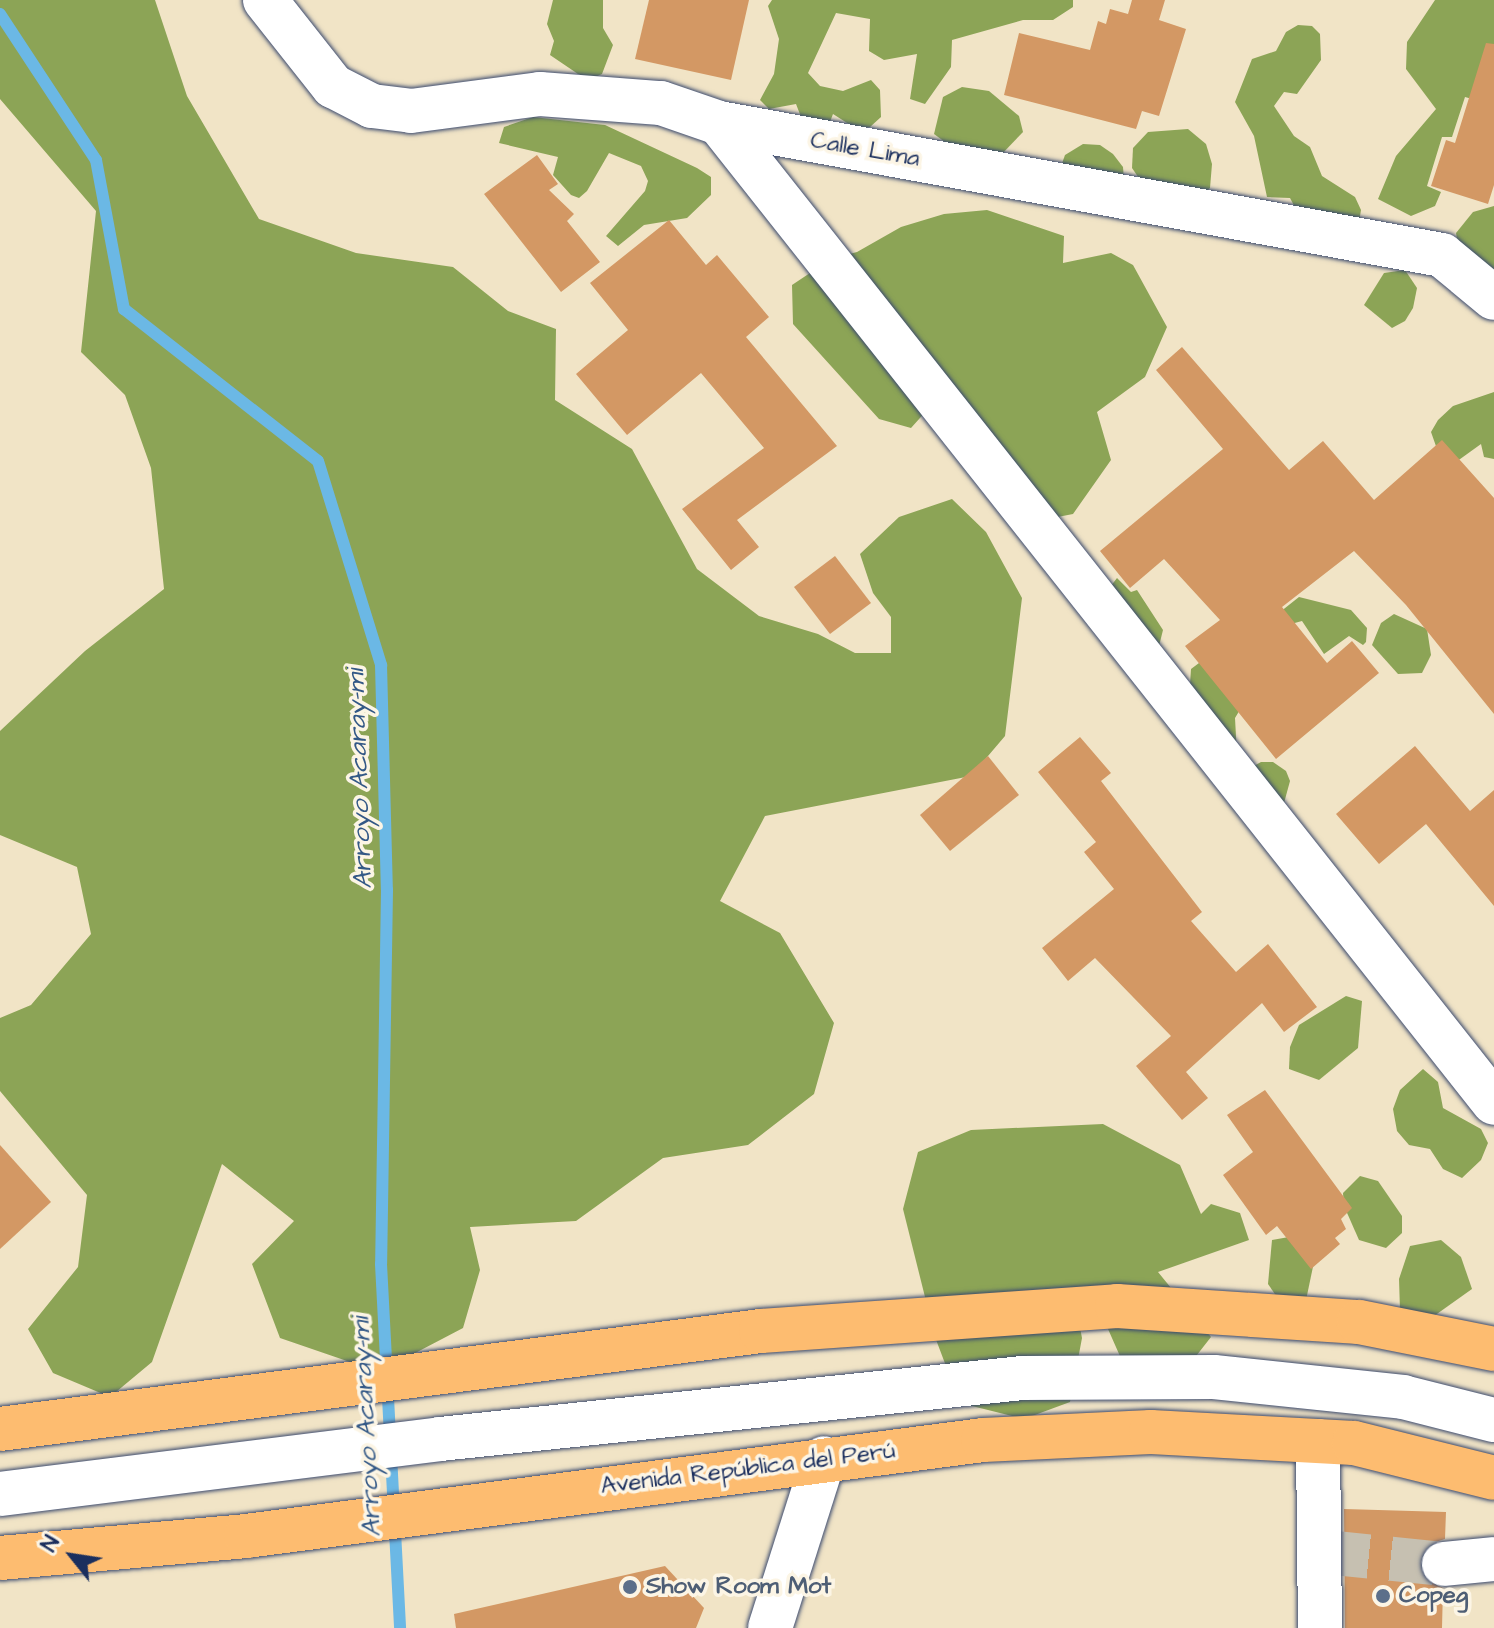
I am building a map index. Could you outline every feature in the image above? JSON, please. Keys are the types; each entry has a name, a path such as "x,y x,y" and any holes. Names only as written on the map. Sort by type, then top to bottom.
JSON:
{"highway":[{"path":"0,1429 761,1331 1117,1306 1359,1322 1494,1349"},
{"name":"Avenida República del Perú","path":"0,1558 246,1536 824,1458 983,1440 1151,1432 1354,1443 1494,1478"}],"street":[{"name":"Calle Lima","path":"265,0 333,86 372,106 411,111 540,94 661,103 719,123 1442,255 1494,298"},
{"path":"719,123 1494,1103"},
{"path":"0,1494 440,1439 1022,1378 1214,1377 1403,1397 1494,1420"},
{"path":"1318,1441 1322,1551 1320,1628"},
{"path":"770,1628 824,1458"},
{"path":"1444,1564 1494,1559"}],"green space":[{"path":"0,0 155,0 187,96 259,219 356,253 453,267 508,311 556,329 555,400 632,449 697,569 759,616 818,634 855,653 891,653 891,617 873,593 860,554 899,517 952,499 986,532 1022,598 1005,736 971,776 765,816 720,901 780,933 834,1023 814,1094 748,1145 663,1158 576,1221 470,1227 480,1270 463,1328 379,1372 280,1338 252,1264 294,1221 222,1164 152,1362 110,1397 53,1373 28,1329 78,1267 87,1195 0,1091 0,1018 31,1005 91,934 77,867 0,835 0,731 85,651 164,589 151,468 125,395 81,352 96,211 0,99"},
{"path":"553,0 603,0 603,28 613,45 602,74 591,79 550,55 554,41 547,24"},
{"path":"772,0 1073,0 1073,7 1053,20 1023,20 952,40 951,67 925,104 910,99 917,54 884,60 869,51 870,19 836,13 808,73 820,86 843,91 871,80 880,90 881,117 870,127 855,128 833,114 828,127 801,117 796,104 769,109 760,100 774,74 779,39 768,6"},
{"path":"1435,0 1494,0 1494,105 1465,97 1452,137 1442,137 1427,186 1441,192 1435,206 1411,216 1378,199 1396,156 1436,109 1406,69 1407,42"},
{"path":"1298,25 1312,26 1320,34 1321,60 1297,94 1284,92 1274,106 1294,136 1310,147 1322,176 1355,197 1361,210 1359,222 1299,215 1290,198 1267,197 1254,136 1235,102 1252,59 1276,51 1286,32"},
{"path":"962,87 989,91 1019,116 1023,132 999,157 953,148 934,134 943,97"},
{"path":"533,117 605,125 711,177 711,195 687,218 644,225 618,246 606,236 645,191 648,181 641,166 609,153 587,191 579,198 571,195 553,175 558,157 499,143 504,127"},
{"path":"1188,129 1206,144 1212,164 1210,188 1193,205 1151,196 1132,168 1133,148 1148,132"},
{"path":"1083,144 1100,145 1113,154 1123,167 1124,180 1060,169 1065,155"},
{"path":"1494,206 1494,309 1459,251 1456,233 1473,212"},
{"path":"987,210 1064,236 1063,263 1111,253 1133,265 1167,327 1145,377 1097,412 1111,460 1073,514 1032,522 945,390 911,428 879,419 793,324 792,285 831,259 857,252 901,227 944,214"},
{"path":"1405,270 1417,288 1413,308 1405,321 1392,328 1364,305 1384,273"},
{"path":"1494,392 1494,459 1484,457 1481,444 1456,462 1437,449 1431,432 1438,420 1453,406"},
{"path":"1117,578 1131,592 1137,590 1163,630 1157,654 1094,608"},
{"path":"1299,597 1351,610 1367,628 1366,642 1363,645 1349,636 1324,654 1302,621 1291,624 1275,616"},
{"path":"1394,614 1427,629 1431,655 1422,673 1398,674 1372,645 1381,623"},
{"path":"1207,657 1241,708 1235,718 1237,755 1189,701 1191,669"},
{"path":"1261,762 1273,762 1286,771 1290,781 1284,803 1252,767"},
{"path":"1346,996 1362,1001 1358,1048 1319,1080 1289,1069 1290,1047 1299,1025"},
{"path":"1423,1069 1438,1082 1443,1108 1481,1129 1488,1143 1481,1160 1462,1178 1443,1169 1430,1149 1409,1145 1397,1131 1393,1109 1400,1090"},
{"path":"1103,1124 1180,1165 1201,1214 1211,1204 1240,1213 1249,1240 1158,1272 1211,1337 1175,1383 1123,1363 1108,1329 1117,1312 1078,1317 1082,1338 1070,1402 1024,1419 960,1403 935,1337 903,1209 918,1152 971,1130"},
{"path":"1360,1176 1378,1181 1402,1216 1402,1233 1386,1248 1359,1240 1344,1206 1343,1193"},
{"path":"1289,1237 1315,1257 1305,1305 1277,1297 1268,1284 1272,1240"},
{"path":"1441,1240 1461,1257 1472,1289 1434,1316 1400,1310 1399,1279 1410,1246"}],"building":[{"path":"649,0 749,0 731,80 635,59"},
{"path":"1132,0 1165,0 1159,20 1186,29 1159,116 1142,111 1136,129 1004,95 1019,33 1090,50 1098,21 1106,24 1110,9 1128,14"},
{"path":"1486,43 1494,44 1494,185 1488,204 1431,186 1446,140 1455,143"},
{"path":"537,155 558,184 549,190 574,214 567,221 600,262 561,292 484,194"},
{"path":"669,220 706,265 717,255 769,317 746,337 837,446 737,520 759,547 731,570 682,509 764,448 701,373 627,435 576,374 628,330 590,283"},
{"path":"1182,347 1289,470 1323,441 1374,500 1442,440 1494,498 1494,714 1406,605 1354,551 1282,607 1327,663 1352,641 1379,673 1276,759 1185,646 1220,620 1164,559 1130,588 1100,551 1223,449 1156,370"},
{"path":"835,556 871,603 830,634 794,587"},
{"path":"1080,737 1111,773 1101,781 1202,912 1191,921 1236,972 1268,944 1317,1007 1284,1032 1262,1003 1186,1072 1208,1098 1182,1120 1136,1066 1171,1036 1095,958 1068,981 1042,948 1114,889 1084,852 1096,842 1038,772"},
{"path":"1415,746 1470,811 1494,790 1494,906 1426,824 1379,864 1336,814"},
{"path":"988,756 1019,795 950,851 920,815"},
{"path":"1265,1090 1352,1208 1341,1219 1346,1229 1335,1238 1340,1244 1311,1269 1277,1226 1266,1235 1223,1175 1253,1152 1227,1115"},
{"path":"0,1145 51,1202 0,1249"},
{"name":"Copeg","path":"1344,1509 1446,1512 1445,1539 1429,1544 1419,1566 1424,1579 1443,1588 1442,1628 1345,1628"},
{"name":"Show Room Mot","path":"665,1566 704,1608 696,1628 456,1628 454,1614"}],"waterway":[{"name":"Arroyo Acaray-mi","path":"0,14 96,160 124,309 318,461 381,665 387,890 381,1264 400,1628"}],"tunnel":[{"path":"1325,1552 1444,1564"}],"place":[{"name":"Show Room Mot","path":"630,1587"},
{"name":"Copeg","path":"1383,1596"}]}
